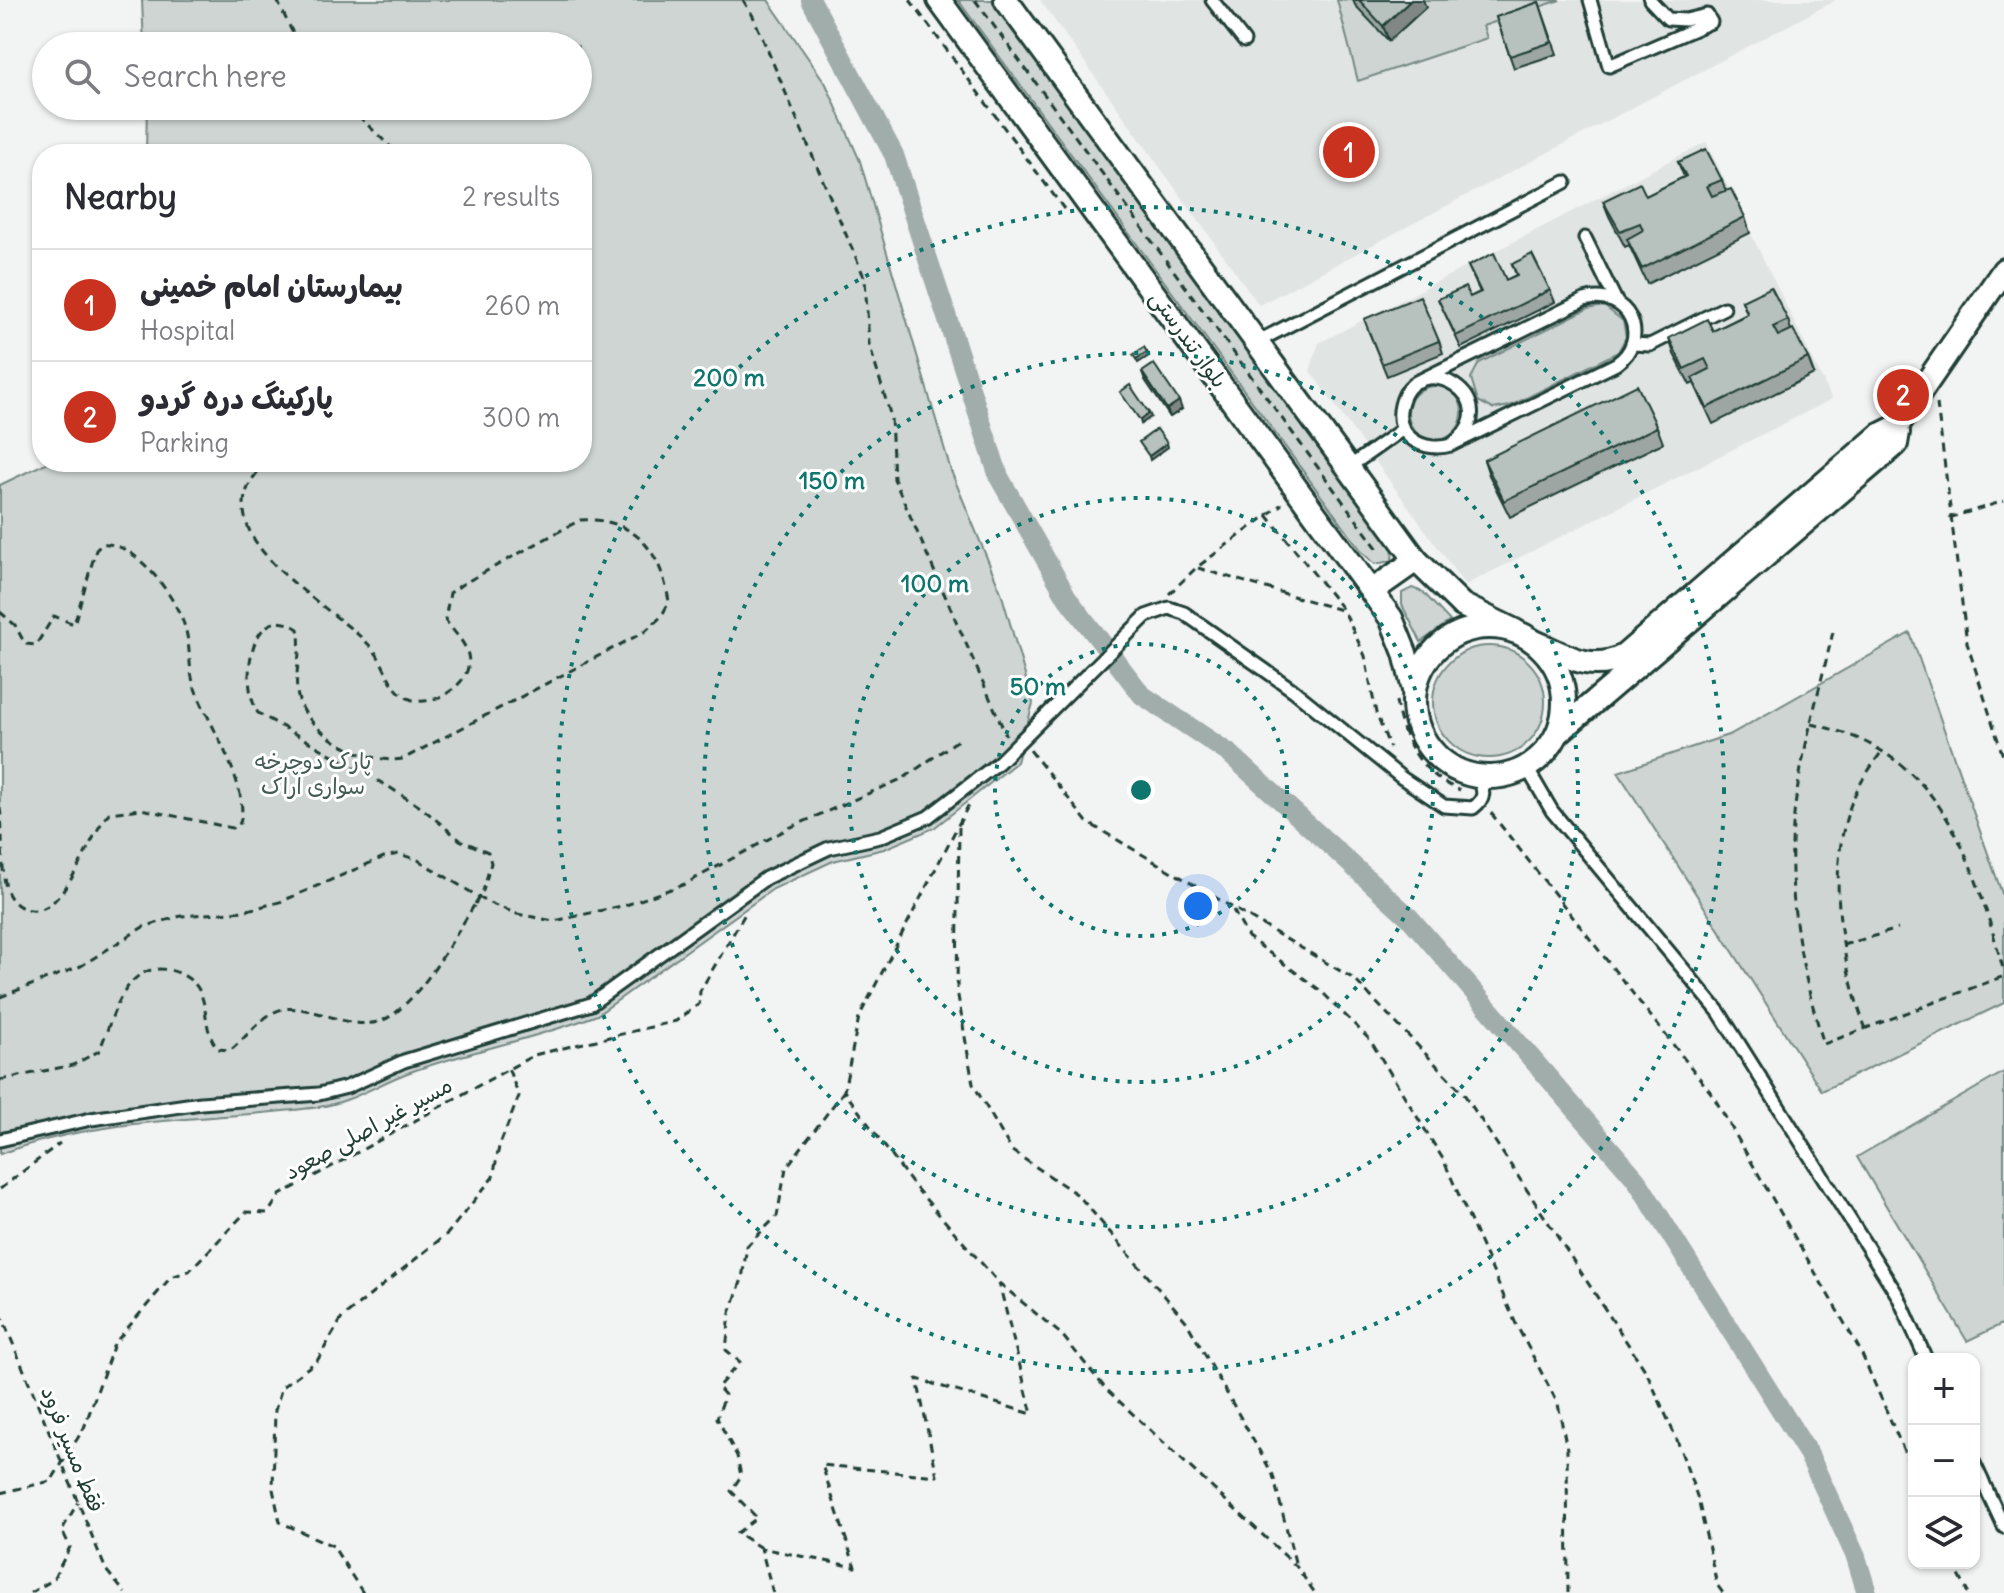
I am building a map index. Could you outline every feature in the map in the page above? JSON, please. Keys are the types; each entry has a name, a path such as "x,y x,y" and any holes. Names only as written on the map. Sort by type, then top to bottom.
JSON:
{"street":[{"name":"بلوار تندرستی","path":"939,0 1391,618 1405,653 1405,690"},
{"path":"1006,0 1416,560 1462,605 1537,643 1584,663 1630,662"},
{"path":"1515,631 1494,627 1471,628 1451,637 1433,650 1405,690 1422,737 1446,764 1479,778 1504,777 1527,768 1546,752 1559,732 1630,662 1896,444 1899,436 1895,429 1934,377 2004,270"},
{"path":"1372,591 1416,560"},
{"path":"1537,643 1553,661 1563,684 1565,708 1559,732"}],"lane":[{"path":"1212,0 1244,41"},
{"path":"1590,0 1609,66 1711,22 1707,15 1686,20 1668,19 1650,0"},
{"path":"1257,342 1565,182"},
{"path":"1585,238 1616,301 1632,317 1635,327 1633,344 1616,364 1451,445 1429,448 1419,444 1403,429 1400,407 1410,387 1419,381 1584,300 1605,297 1616,301"},
{"path":"1633,344 1650,345 1724,308"},
{"path":"1419,381 1442,378 1452,381 1467,397 1471,419 1467,430 1451,445"},
{"path":"1349,467 1403,429"},
{"path":"0,1140 91,1119 201,1103 319,1094 347,1087 404,1061 560,1016 591,1004 766,878 829,848 880,837 928,817 1008,754 1092,666 1146,616 1169,608 1184,613 1293,690 1402,778 1444,806 1473,808 1482,801 1484,791 1479,778"},
{"path":"1527,768 1552,811 1719,1012 1898,1296 1923,1353"},
{"path":"1980,1476 2004,1527"}],"path":[{"path":"277,0 292,32"},
{"path":"743,0 753,16 807,148 857,255 865,279 869,344 891,417 894,479 961,638 998,713 1005,731 1008,754"},
{"path":"975,0 1380,552"},
{"path":"363,120 388,144"},
{"path":"1934,377 1949,518 1967,643 2004,759"},
{"path":"0,1080 73,1065 99,1051 123,990 136,977 154,969 171,970 188,977 199,991 210,1039 218,1049 231,1050 266,1018 281,1009 297,1009 356,1025 376,1022 395,1013 431,973 483,891 491,863 488,852 460,840 400,794 258,713 249,698 247,678 260,631 272,623 287,622 298,629 302,645 297,695 303,709 325,734 362,757 387,762 403,759 644,632 661,617 669,602 659,566 639,538 622,524 601,519 580,520 450,593 445,619 464,645 469,657 468,670 447,693 431,702 415,701 400,694 372,648 300,590 262,551 246,521 243,505 246,488 259,472"},
{"path":"1949,518 2004,501"},
{"path":"1146,616 1196,568 1267,515 1344,611 1365,656 1376,713 1402,778"},
{"path":"1356,569 1400,537"},
{"path":"0,612 15,625 25,644 36,645 50,618 60,616 69,624 77,619 96,550 102,544 120,545 131,554 169,594 182,617 193,684 236,782 243,813 240,823 232,828 141,809 109,813 100,823 65,891 46,909 29,910 14,903 7,890 0,808"},
{"path":"1196,568 1344,611"},
{"path":"1811,724 1851,732 1897,760 1939,805 1965,850 1980,887 2004,974 1824,1044 1800,956 1791,859 1796,799 1811,724 1833,632"},
{"path":"1405,690 1401,728 1419,761 1450,787 1482,801 1712,1094 1860,1350 1908,1460"},
{"path":"1024,737 1035,761 1087,822 1354,979 1464,1094 1647,1373 1677,1440 1698,1499 1717,1585 1723,1593"},
{"path":"0,997 81,966 143,927 181,916 243,911 280,902 384,857 399,854 418,860 487,902 541,920 554,921 626,905 685,884 789,828 904,778 958,740"},
{"path":"1866,1029 1856,1004 1843,945 1841,858 1850,807 1882,751"},
{"path":"984,774 859,1017 844,1091 786,1168 777,1216 747,1246 742,1279 730,1313 726,1350 740,1362 718,1387 725,1395 717,1418 737,1456 741,1476 731,1491 757,1518 737,1533 761,1548 855,1567 822,1465 937,1476 917,1379 1032,1414 999,1283"},
{"path":"959,824 957,990 973,1084 1012,1151 1078,1195 1186,1321 1273,1475 1296,1566"},
{"name":"مسیر غیر اصلی صعود","path":"0,1493 51,1481 84,1428 114,1344 171,1277 189,1271 246,1212 268,1213 280,1195 534,1055 676,1021 699,1004 700,991 766,878"},
{"path":"1231,907 1248,937 1321,991 1370,1040 1443,1159 1516,1324 1558,1404 1567,1449 1568,1593"},
{"path":"1843,945 1898,929"},
{"path":"363,1593 333,1546 280,1522 273,1489 275,1410 282,1387 317,1361 342,1318 448,1233 493,1177 499,1147 519,1096 508,1068"},
{"path":"844,1091 914,1186 999,1283 1062,1335 1105,1388 1296,1566 1315,1593"},
{"path":"0,1189 91,1119"},
{"name":"فقط مسیر فرود","path":"0,1312 106,1570 125,1593"},
{"path":"30,1593 53,1580 70,1547 62,1530 78,1502"},
{"path":"761,1548 773,1593"},
{"path":"1956,1569 1968,1593"}],"shaded area":[{"path":"1040,0 1836,0 1259,305"},
{"path":"1706,142 1832,399 1465,585 1310,371 1319,343"}],"green space":[{"name":"پارک دوچرخه سواری اراک","path":"142,0 768,0 826,84 860,161 951,471 1001,592 1033,703 1017,762 934,828 884,849 833,861 773,889 597,1015 410,1072 331,1105 118,1126 38,1142 0,1154 0,485 32,470 592,472 592,144 146,144 147,120 592,120 592,32 143,32"},
{"path":"958,0 992,0 1393,548 1392,561 1375,564 1363,553"},
{"path":"1337,0 1560,0 1483,26 1487,38 1358,81"},
{"path":"1604,306 1623,321 1626,337 1618,352 1510,406 1493,409 1478,401 1471,378 1479,363 1587,309"},
{"path":"1435,386 1454,394 1462,413 1454,432 1435,440 1416,432 1408,413 1416,394"},
{"path":"1412,588 1423,592 1450,621 1421,642 1402,605 1402,593"},
{"path":"1910,633 2004,899 2004,1003 1822,1091 1618,772 1731,734"},
{"path":"1489,646 1511,650 1529,662 1541,680 1545,702 1541,724 1529,742 1511,754 1489,758 1467,754 1449,742 1437,724 1433,702 1437,680 1449,662 1467,650"},
{"path":"2004,1072 2004,1323 1967,1341 1857,1157"}],"building":[{"path":"1359,0 1411,0 1383,26"},
{"path":"1539,2 1552,42 1510,56 1496,17"},
{"path":"1706,149 1722,180 1707,186 1712,196 1731,189 1745,217 1642,269 1627,239 1643,230 1640,223 1620,231 1603,201 1640,183 1646,196 1686,176 1678,162"},
{"path":"1494,253 1506,280 1517,275 1512,264 1532,254 1550,290 1456,336 1438,299 1465,287 1470,297 1481,292 1468,266"},
{"path":"1771,287 1788,320 1773,327 1778,336 1793,329 1808,358 1707,408 1692,378 1710,369 1705,359 1684,369 1669,338 1707,319 1713,331 1748,314 1742,301"},
{"path":"1420,296 1439,341 1382,364 1364,319"},
{"path":"1144,347 1147,352 1136,359 1133,355"},
{"path":"1154,364 1179,401 1167,409 1142,372"},
{"path":"1130,385 1149,413 1140,420 1120,392"},
{"path":"1637,385 1657,427 1504,501 1484,460"},
{"path":"1157,429 1167,443 1149,456 1139,442"}],"waterway":[{"path":"811,0 894,155 999,477 1068,599 1142,695 1230,754 1409,917 1636,1179 1809,1455 1856,1557 1867,1593"}],"place":[{"name":"بیمارستان امام خمینی","path":"1349,152"},
{"name":"پارکینگ دره گردو","path":"1903,395"}]}
